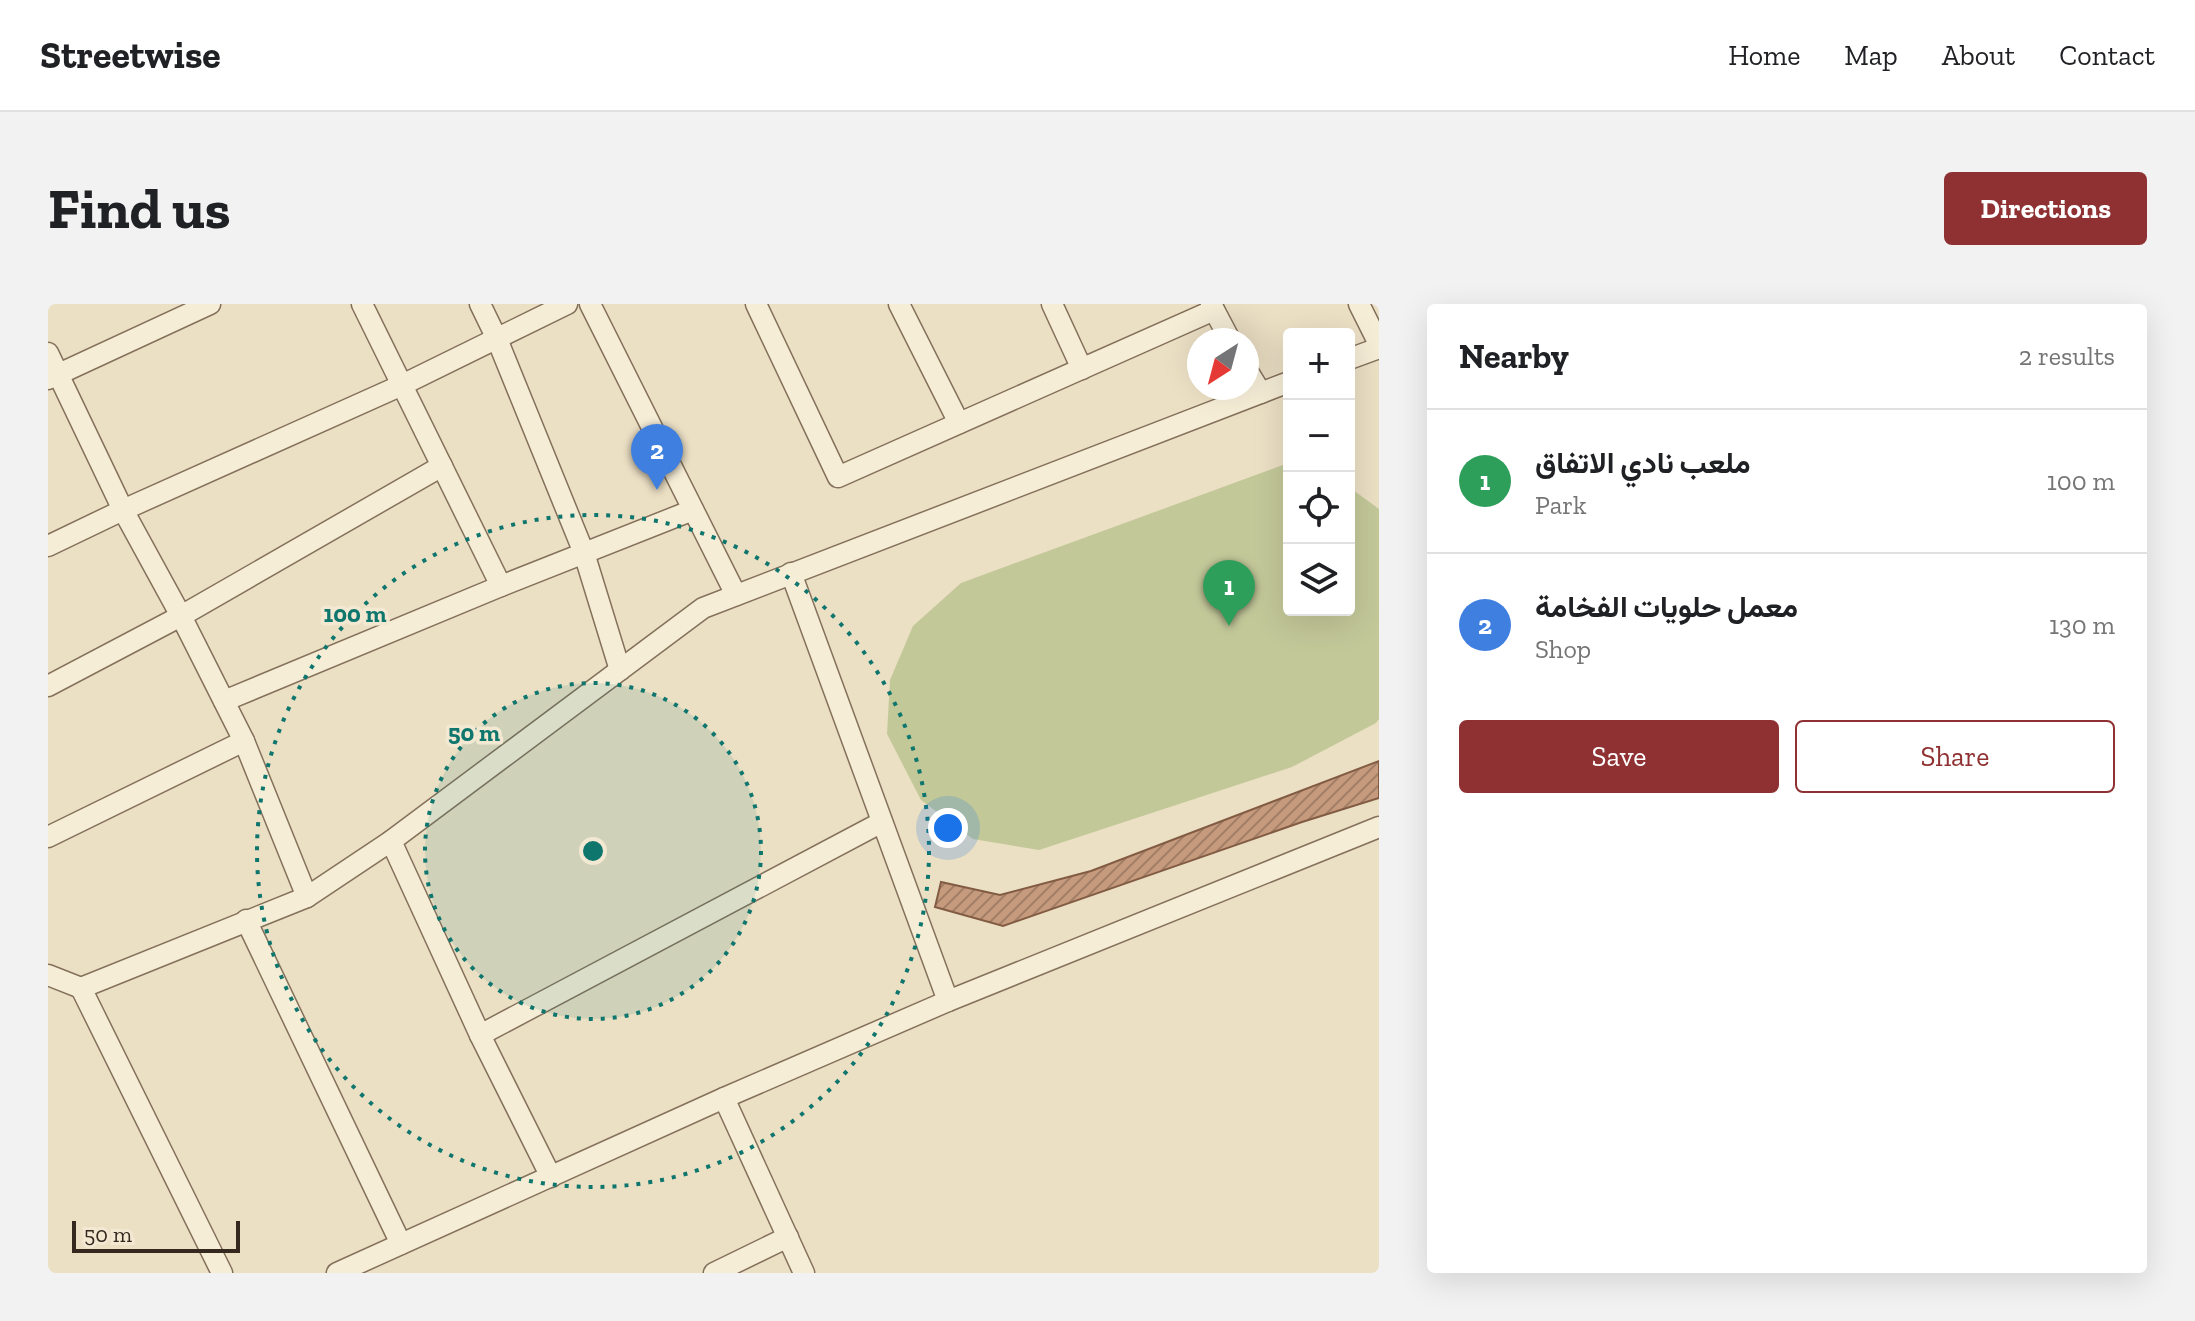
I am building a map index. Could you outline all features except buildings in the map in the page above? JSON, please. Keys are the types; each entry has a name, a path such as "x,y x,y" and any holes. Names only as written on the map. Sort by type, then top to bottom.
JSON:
{"street":[{"path":"53,376 210,304"},
{"path":"362,304 501,586"},
{"path":"480,304 584,553 620,670"},
{"path":"48,546 402,385 567,304"},
{"path":"590,304 736,595"},
{"path":"756,304 838,477 1213,307 1224,328"},
{"path":"899,304 959,423"},
{"path":"1052,304 1082,369"},
{"path":"1355,356 1379,346 1359,304"},
{"path":"48,353 53,376 244,741 307,897"},
{"path":"81,988 307,897 391,841 703,608 1283,384"},
{"path":"48,686 181,616 442,466"},
{"path":"224,701 693,510"},
{"path":"791,573 948,1001"},
{"path":"48,837 244,741"},
{"path":"480,1035 882,822"},
{"path":"337,1273 724,1098 948,1001 1379,827"},
{"path":"391,841 480,1035 551,1177"},
{"path":"246,920 401,1244"},
{"path":"48,975 81,988 222,1273"},
{"path":"724,1098 804,1273"},
{"path":"714,1273 788,1237"}],"green space":[{"path":"1283,465 1283,616 1355,616 1355,491 1379,509 1379,719 1292,767 1039,850 973,839 921,800 887,734 890,680 913,626 961,583"}],"place":[{"name":"معمل حلويات الفخامة","path":"657,490"},
{"name":"ملعب نادي الاتفاق","path":"1229,626"}]}
